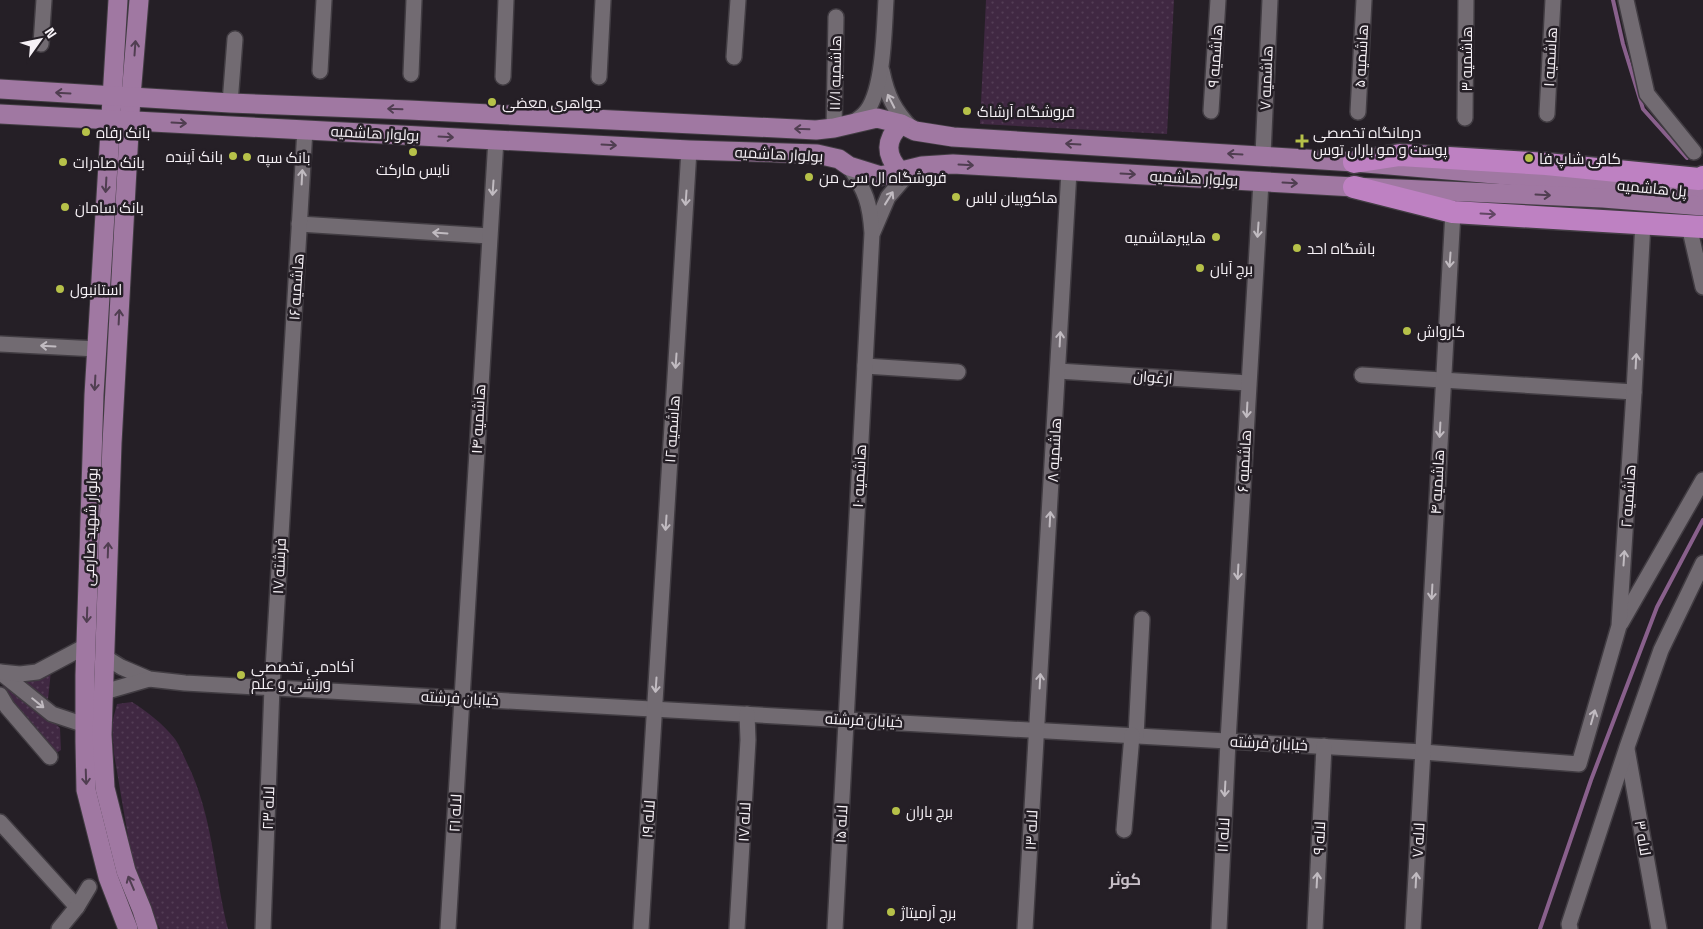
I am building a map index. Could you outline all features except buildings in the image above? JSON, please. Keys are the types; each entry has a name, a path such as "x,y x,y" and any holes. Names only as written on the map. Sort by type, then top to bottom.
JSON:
{"highway":[{"path":"1354,162 1400,155 1546,164 1702,182"},
{"path":"1354,187 1453,212 1696,226"}],"main road":[{"path":"0,89 112,95 118,0"},
{"path":"131,96 139,0"},
{"name":"بولوار هاشمیه","path":"112,95 230,103 816,130 877,118 908,128 953,137 1354,162 1602,191"},
{"name":"بولوار شهید صارمی","path":"112,95 109,119 93,442 86,646 86,790 108,877 128,929"},
{"name":"بولوار شهید صارمی","path":"131,96 112,443 102,735 105,788 126,871 148,929"},
{"path":"0,114 109,119"},
{"path":"563,143 565,118"},
{"name":"بولوار هاشمیه","path":"109,119 690,150 817,154 839,158 849,166 882,176 907,170 953,164 1354,187 1602,191"},
{"path":"907,170 892,164 889,142 893,132 908,128"},
{"name":"پل هاشمیه","path":"1602,191 1702,182"},
{"name":"پل هاشمیه","path":"1602,191 1703,206"},
{"path":"93,442 112,443"}],"street":[{"path":"41,44 44,0"},
{"path":"320,71 324,0"},
{"path":"411,74 414,0"},
{"path":"502,77 506,0"},
{"path":"599,77 602,0"},
{"path":"734,57 738,0"},
{"path":"843,126 864,114 874,99 881,64 886,0"},
{"name":"هاشمیه ۹","path":"1211,111 1218,0"},
{"name":"هاشمیه ۷","path":"1263,155 1270,0"},
{"name":"هاشمیه ۵","path":"1358,112 1364,0"},
{"name":"هاشمیه ۳","path":"1465,118 1466,0"},
{"name":"هاشمیه ۱","path":"1547,114 1553,0"},
{"path":"1626,0 1647,94 1694,152"},
{"name":"هاشمیه ۱۱/۱","path":"836,17 843,126"},
{"path":"230,103 236,39"},
{"path":"881,64 886,90 897,112 908,128"},
{"name":"هاشمیه ۱۶","path":"286,444 304,129"},
{"name":"هاشمیه ۱۴","path":"462,698 496,139"},
{"name":"هاشمیه ۱۲","path":"654,709 690,150"},
{"path":"849,166 862,187 868,202 872,233"},
{"path":"872,233 888,197 907,170"},
{"name":"هاشمیه ۸","path":"1037,730 1069,170"},
{"name":"هاشمیه ۶","path":"1228,741 1261,182"},
{"name":"هاشمیه ۴","path":"1423,752 1442,381 1453,212"},
{"name":"هاشمیه ۲","path":"1579,764 1620,626 1643,222"},
{"path":"300,224 489,236"},
{"path":"1696,226 1703,287"},
{"name":"هاشمیه ۱۰","path":"847,719 872,233"},
{"path":"0,344 97,349"},
{"path":"865,366 958,372"},
{"name":"ارغوان","path":"1058,371 1248,383"},
{"path":"1362,375 1634,392"},
{"name":"فرشته ۱۷","path":"272,687 286,444"},
{"path":"1620,626 1703,480"},
{"path":"1570,929 1569,924 1661,650 1703,563"},
{"path":"1124,830 1134,735 1142,619"},
{"path":"0,672 20,674 36,672 86,646"},
{"name":"خیابان فرشته","path":"105,657 149,679 185,683 1324,746 1579,764"},
{"path":"0,672 52,714 85,725"},
{"name":"خیابان فرشته","path":"104,692 149,679"},
{"name":"لاله ۲۳","path":"263,929 272,687"},
{"path":"0,695 7,707 50,756"},
{"name":"لاله ۲۱","path":"448,929 462,698"},
{"name":"لاله ۱۹","path":"641,929 654,709"},
{"name":"لاله ۱۷","path":"737,929 748,714"},
{"name":"لاله ۱۵","path":"835,929 847,719"},
{"name":"لاله ۱۳","path":"1025,929 1037,730"},
{"name":"لاله ۱۱","path":"1219,929 1228,741"},
{"name":"لاله ۹","path":"1315,929 1324,746"},
{"name":"لاله ۳","path":"1627,747 1659,929"},
{"name":"لاله ۷","path":"1413,929 1423,752"},
{"path":"0,822 77,907"},
{"path":"59,929 77,907 89,887"}],"shaded area":[{"path":"986,0 1174,0 1167,134 980,124"},
{"path":"51,671 48,699 19,680"},
{"path":"5,683 60,728 61,750 53,755 1,691"},
{"path":"132,702 155,719 175,739 196,783 208,824 228,929 160,929 142,892 132,860 114,754 112,723 117,704"}],"waterway":[{"path":"1613,0 1623,44 1643,109 1687,158"},
{"path":"1540,929 1591,780 1657,607 1703,520"}],"place":[{"name":"جواهری معضی","path":"492,102"},
{"name":"فروشگاه آرشاک","path":"967,111"},
{"name":"بانک رفاه","path":"86,132"},
{"name":"درمانگاه تخصصی پوست و مو باران توس","path":"1302,141"},
{"name":"نایس مارکت","path":"413,152"},
{"name":"بانک آینده","path":"233,156"},
{"name":"بانک سپه","path":"247,157"},
{"name":"کافی شاپ فا","path":"1529,158"},
{"name":"بانک صادرات","path":"63,162"},
{"name":"فروشگاه ال سی من","path":"809,177"},
{"name":"هاکوپیان لباس","path":"956,197"},
{"name":"بانک سامان","path":"65,207"},
{"name":"هایبرهاشمیه","path":"1216,237"},
{"name":"باشگاه احد","path":"1297,248"},
{"name":"برج آبان","path":"1200,268"},
{"name":"استانبول","path":"60,289"},
{"name":"کارواش","path":"1407,331"},
{"name":"آکادمی تخصصی ورزشی و علم","path":"241,675"},
{"name":"برج باران","path":"896,811"},
{"name":"برج آرمیتاژ","path":"891,912"}],"district":[{"name":"کوثر","path":"1125,879"}]}
